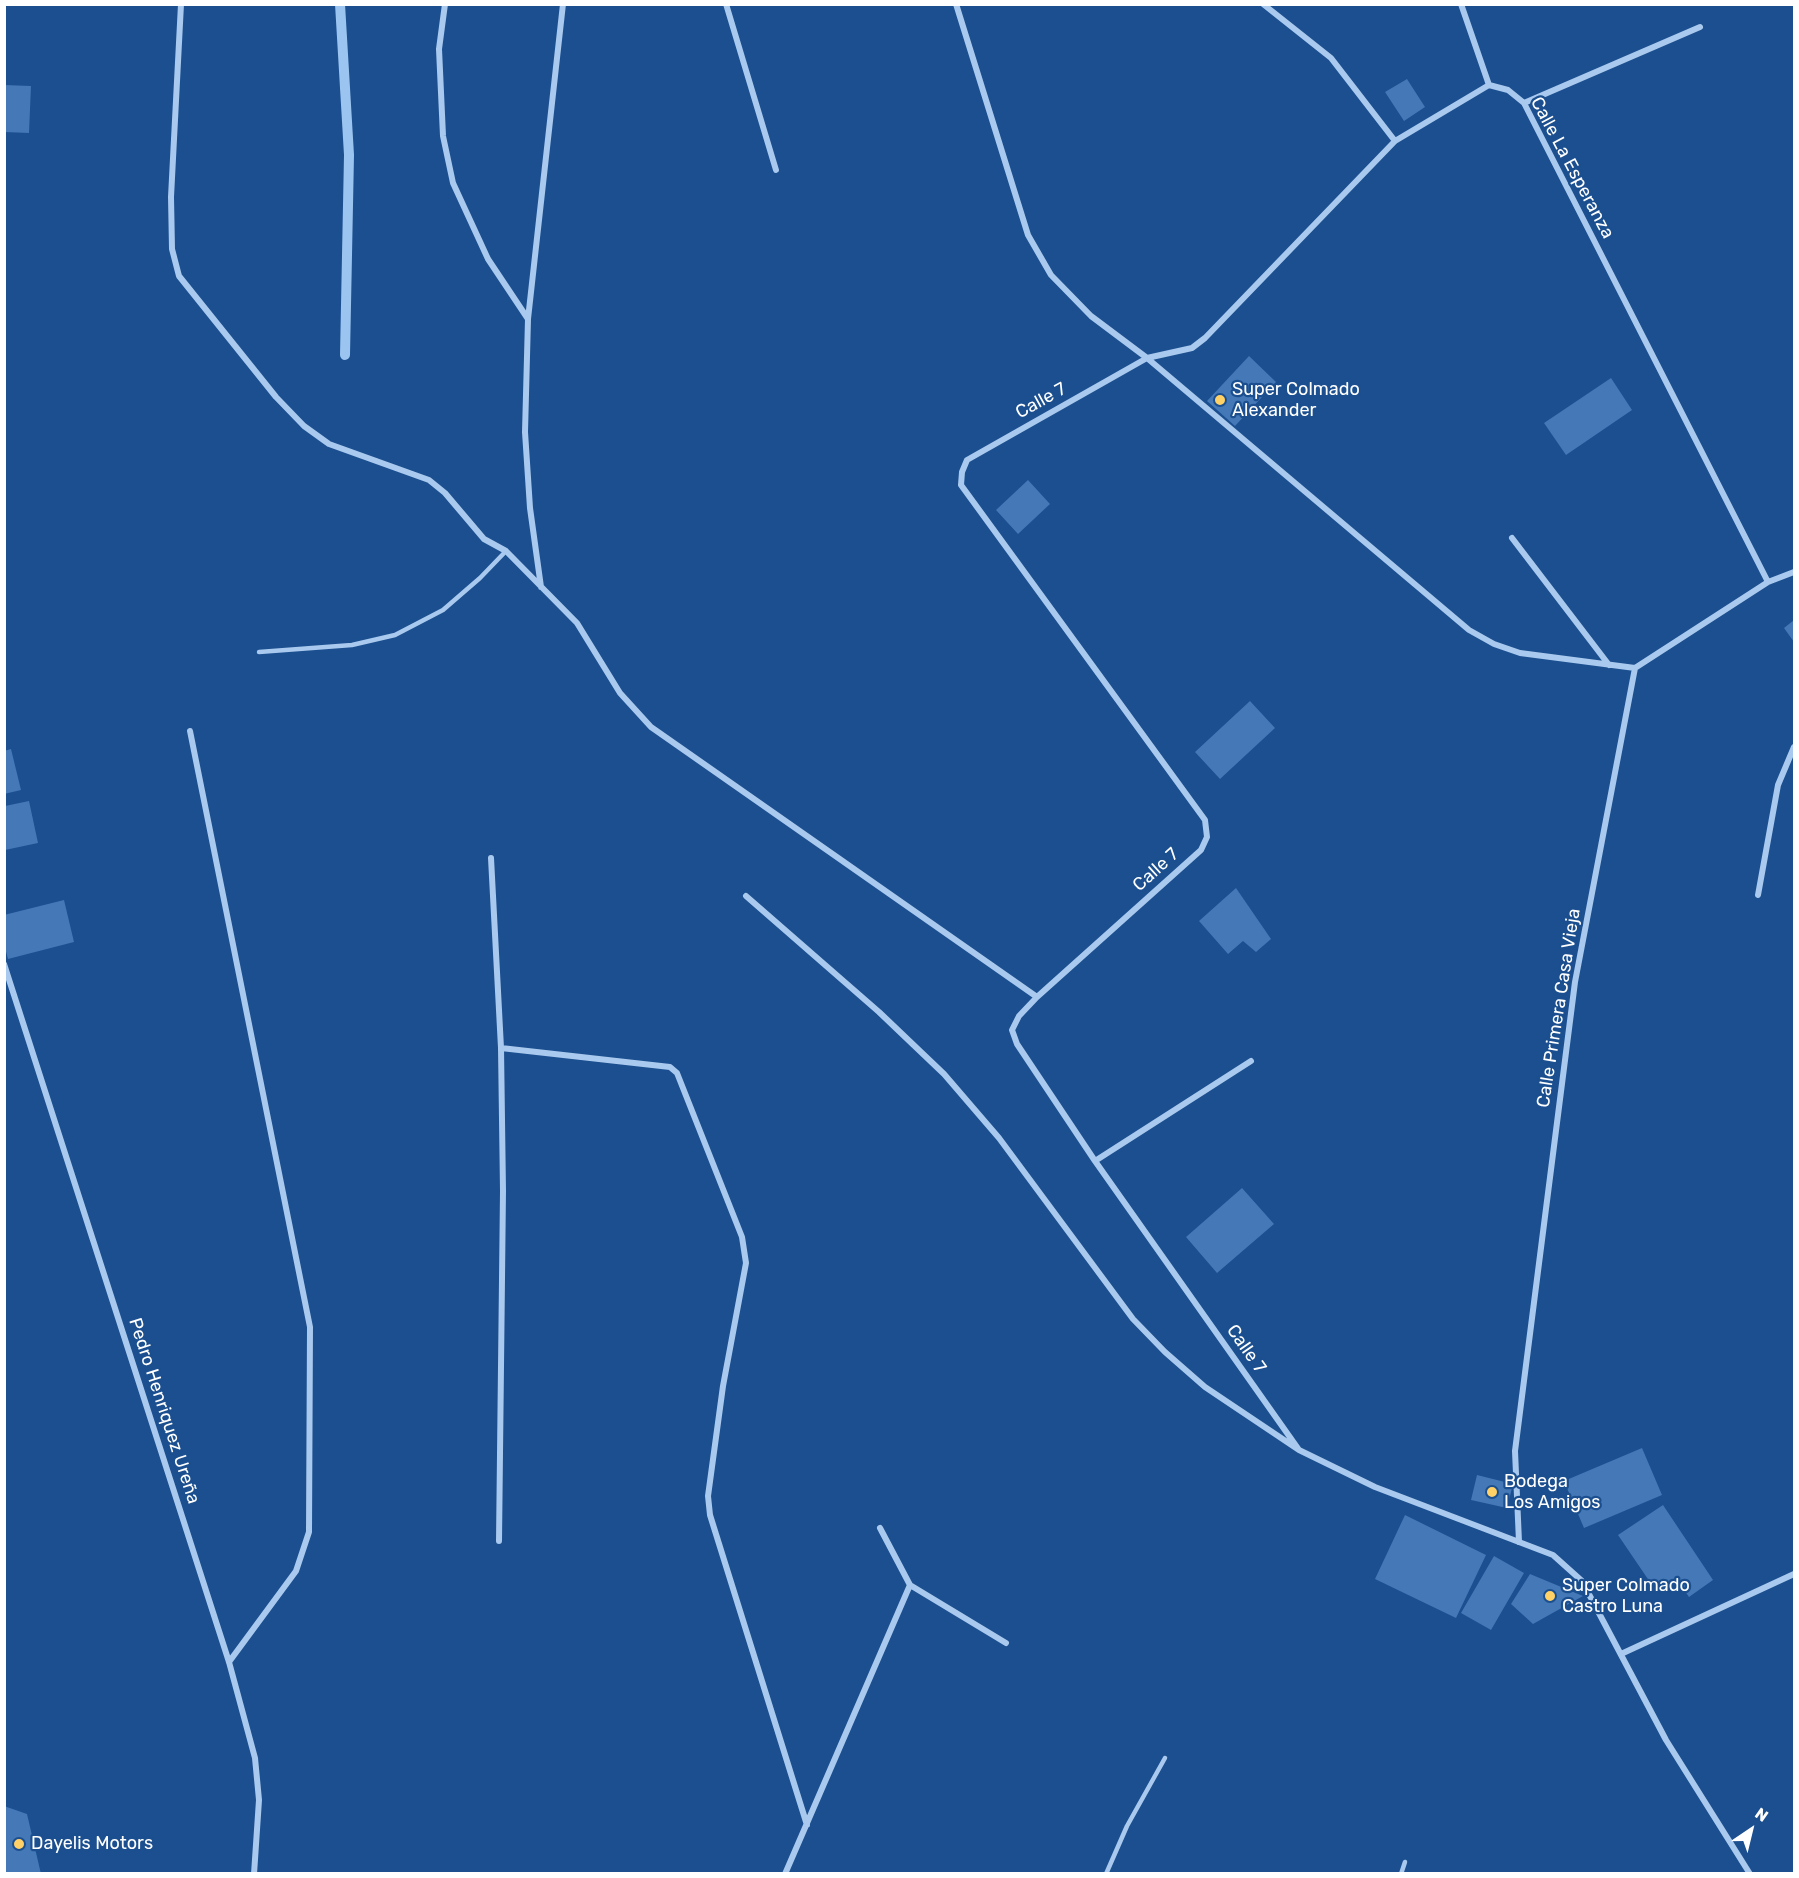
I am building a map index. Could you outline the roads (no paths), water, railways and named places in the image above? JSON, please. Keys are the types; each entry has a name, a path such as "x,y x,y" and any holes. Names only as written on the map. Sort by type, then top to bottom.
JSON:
{"street":[{"path":"181,4 171,197 172,249 179,276 276,397 304,426 329,444 429,480 445,493 484,539 506,551 577,623 620,693 651,727 1038,997"},
{"path":"445,4 439,49 443,136 453,183 488,259 528,319"},
{"path":"541,587 530,508 525,432 528,319 563,4"},
{"path":"726,4 776,170"},
{"path":"956,4 1028,235 1051,275 1091,316 1147,358 1469,630 1494,644 1520,653 1635,668 1768,582 1794,572"},
{"path":"1263,4 1331,58 1395,141"},
{"path":"1147,358 1192,348 1395,141 1489,85 1461,4"},
{"path":"1524,103 1700,27"},
{"name":"Calle La Esperanza","path":"1489,85 1508,90 1524,103 1768,582"},
{"name":"Calle 7","path":"1147,358 967,460 962,472 961,485 1205,820 1207,837 1201,850 1038,997 1018,1016 1012,1029 1014,1037 1095,1161 1299,1450"},
{"path":"1512,538 1609,665"},
{"name":"Calle Primera Casa Vieja","path":"1519,1542 1515,1451 1575,982 1635,668"},
{"path":"190,731 310,1327 309,1532 296,1571 229,1662"},
{"path":"1758,895 1778,785 1794,747"},
{"path":"491,858 492,924 501,1048 503,1191 499,1542"},
{"path":"746,896 879,1012 944,1074 999,1138 1133,1319 1165,1352 1205,1387 1299,1450 1375,1487 1553,1555 1582,1581 1666,1740 1750,1874"},
{"name":"Pedro Henriquez Ureña","path":"4,964 229,1662 255,1758 259,1800 254,1874"},
{"path":"501,1048 670,1067 677,1073 742,1237 746,1263 723,1386 708,1496 710,1515 807,1826"},
{"path":"1095,1161 1251,1061"},
{"path":"880,1528 909,1586 1006,1642"},
{"path":"1621,1654 1794,1574"},
{"path":"785,1874 909,1586"}],"lane":[{"path":"259,652 352,645 396,635 442,610 480,578 506,551"},
{"path":"1106,1874 1127,1826 1166,1758"},
{"path":"1401,1874 1405,1862"}],"waterway":[{"path":"340,4 349,155 345,355"}],"place":[{"name":"Super Colmado Alexander","path":"1220,400"},
{"name":"Bodega Los Amigos","path":"1492,1492"},
{"name":"Super Colmado Castro Luna","path":"1550,1596"},
{"name":"Dayelis Motors","path":"19,1844"}]}
